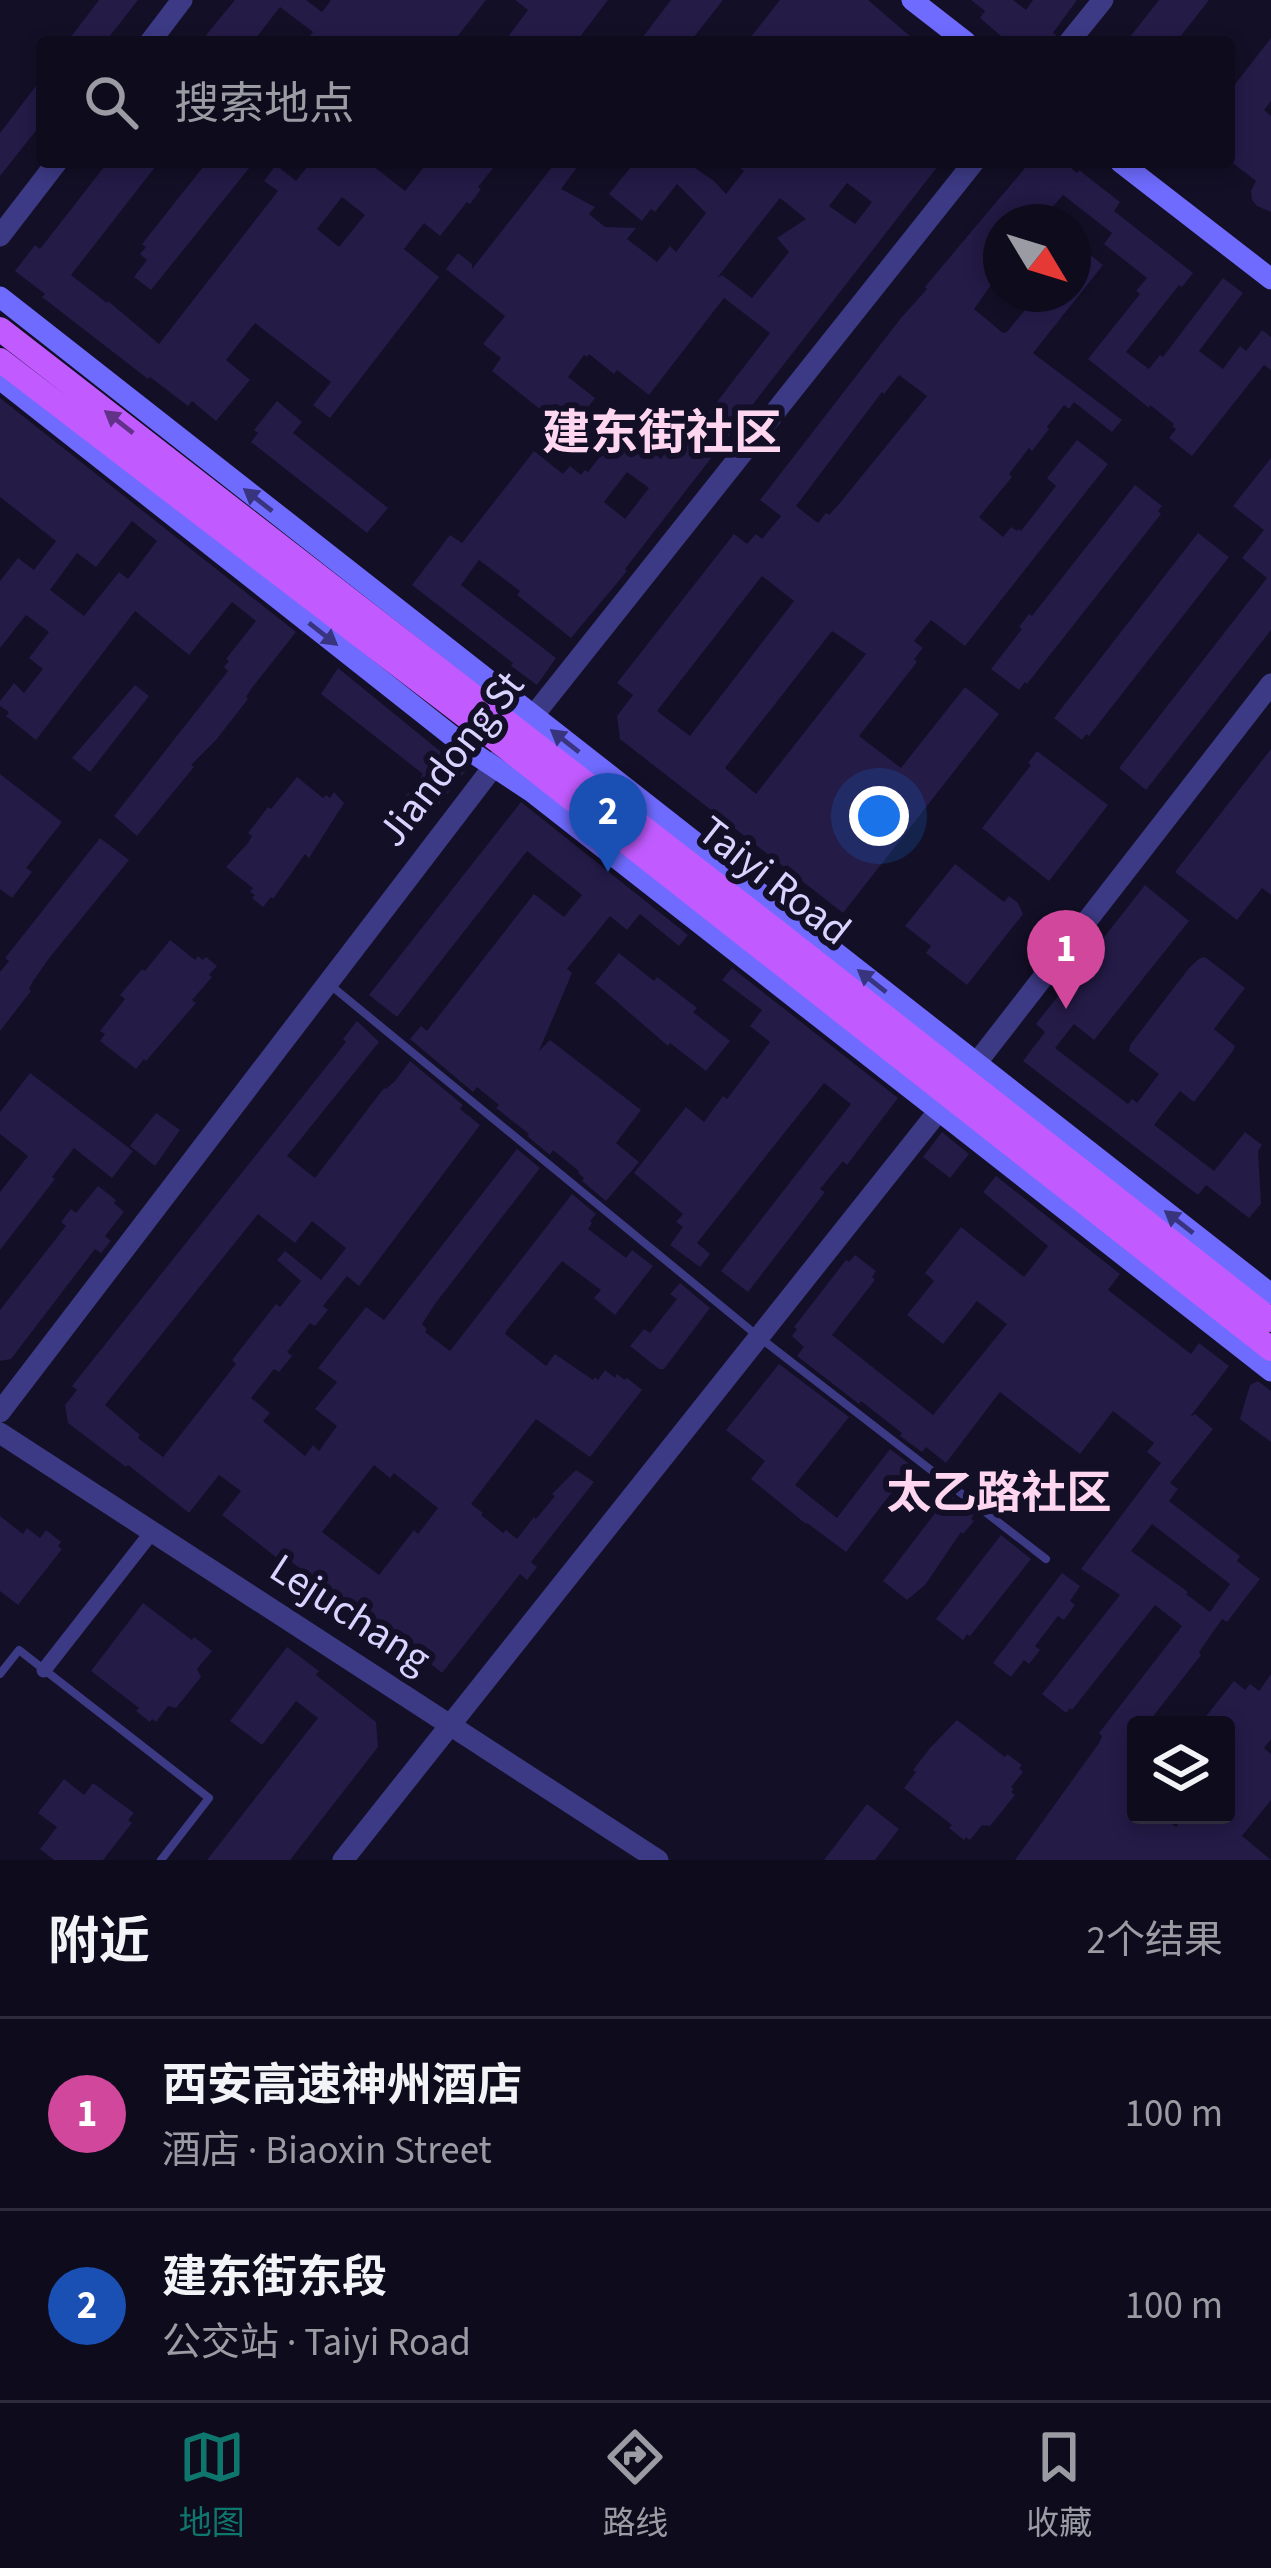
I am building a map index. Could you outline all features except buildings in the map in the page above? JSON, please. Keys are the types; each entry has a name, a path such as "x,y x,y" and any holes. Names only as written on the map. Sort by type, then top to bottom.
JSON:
{"main road":[{"path":"912,0 958,36"},
{"path":"1128,168 1271,279"},
{"path":"0,297 513,741"},
{"name":"Taiyi Road","path":"0,329 513,741 674,882 1271,1320"},
{"name":"Taiyi Road","path":"0,360 513,741"},
{"path":"0,379 513,741 958,1087 1271,1371"},
{"path":"958,1087 1271,1294"},
{"name":"Taiyi Road","path":"958,1087 1271,1349"}],"street":[{"path":"155,36 182,0"},
{"path":"1074,36 1102,0"},
{"path":"0,236 52,168"},
{"name":"Jiandong St","path":"0,1412 513,741 969,168"},
{"path":"343,1860 1271,685"},
{"name":"Lejuchang","path":"0,1433 658,1860"},
{"path":"44,1670 152,1532"}],"lane":[{"path":"328,983 759,1337 1046,1559"},
{"path":"0,1674 19,1650 209,1798 161,1860"}],"place":[{"name":"建东街东段","path":"608,872"},
{"name":"西安高速神州酒店","path":"1066,1009"}],"district":[{"name":"建东街社区","path":"662,434"},
{"name":"太乙路社区","path":"999,1494"}]}
